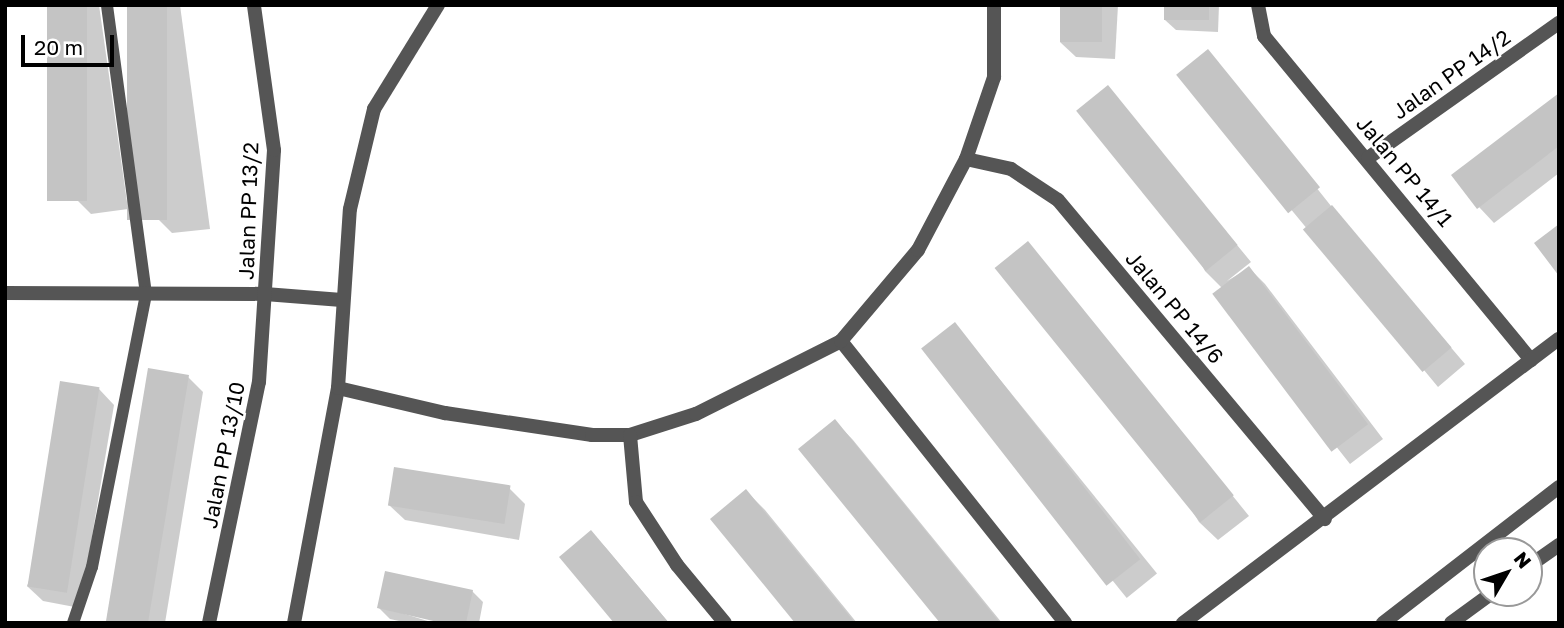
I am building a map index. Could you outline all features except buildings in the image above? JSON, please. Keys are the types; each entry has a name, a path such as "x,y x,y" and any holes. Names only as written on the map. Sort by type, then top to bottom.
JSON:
{"street":[{"name":"Jalan PP 13/2","path":"254,5 274,150 265,293"},
{"path":"293,623 338,388 350,209 374,109 438,5"},
{"path":"338,388 445,413 592,435 630,435 696,414 841,341 918,250 966,159 994,77 994,5"},
{"name":"Jalan PP 14/1","path":"1258,5 1264,36 1368,158 1531,360"},
{"name":"Jalan PP 14/2","path":"1368,158 1559,23"},
{"name":"Jalan PP 14/6","path":"966,159 1011,169 1058,200 1325,519"},
{"path":"5,285 5,304"},
{"path":"6,293 265,293 342,300"},
{"name":"Jalan PP 13/10","path":"209,623 259,382 265,293"},
{"path":"1183,623 1325,519 1559,339"},
{"path":"841,341 1065,623"},
{"path":"630,435 636,502 677,565 725,623"},
{"path":"1383,623 1559,487"},
{"path":"1543,556 1559,545"},
{"path":"1451,623 1473,607"}],"lane":[{"path":"74,623 92,567 146,293 107,5"}]}
